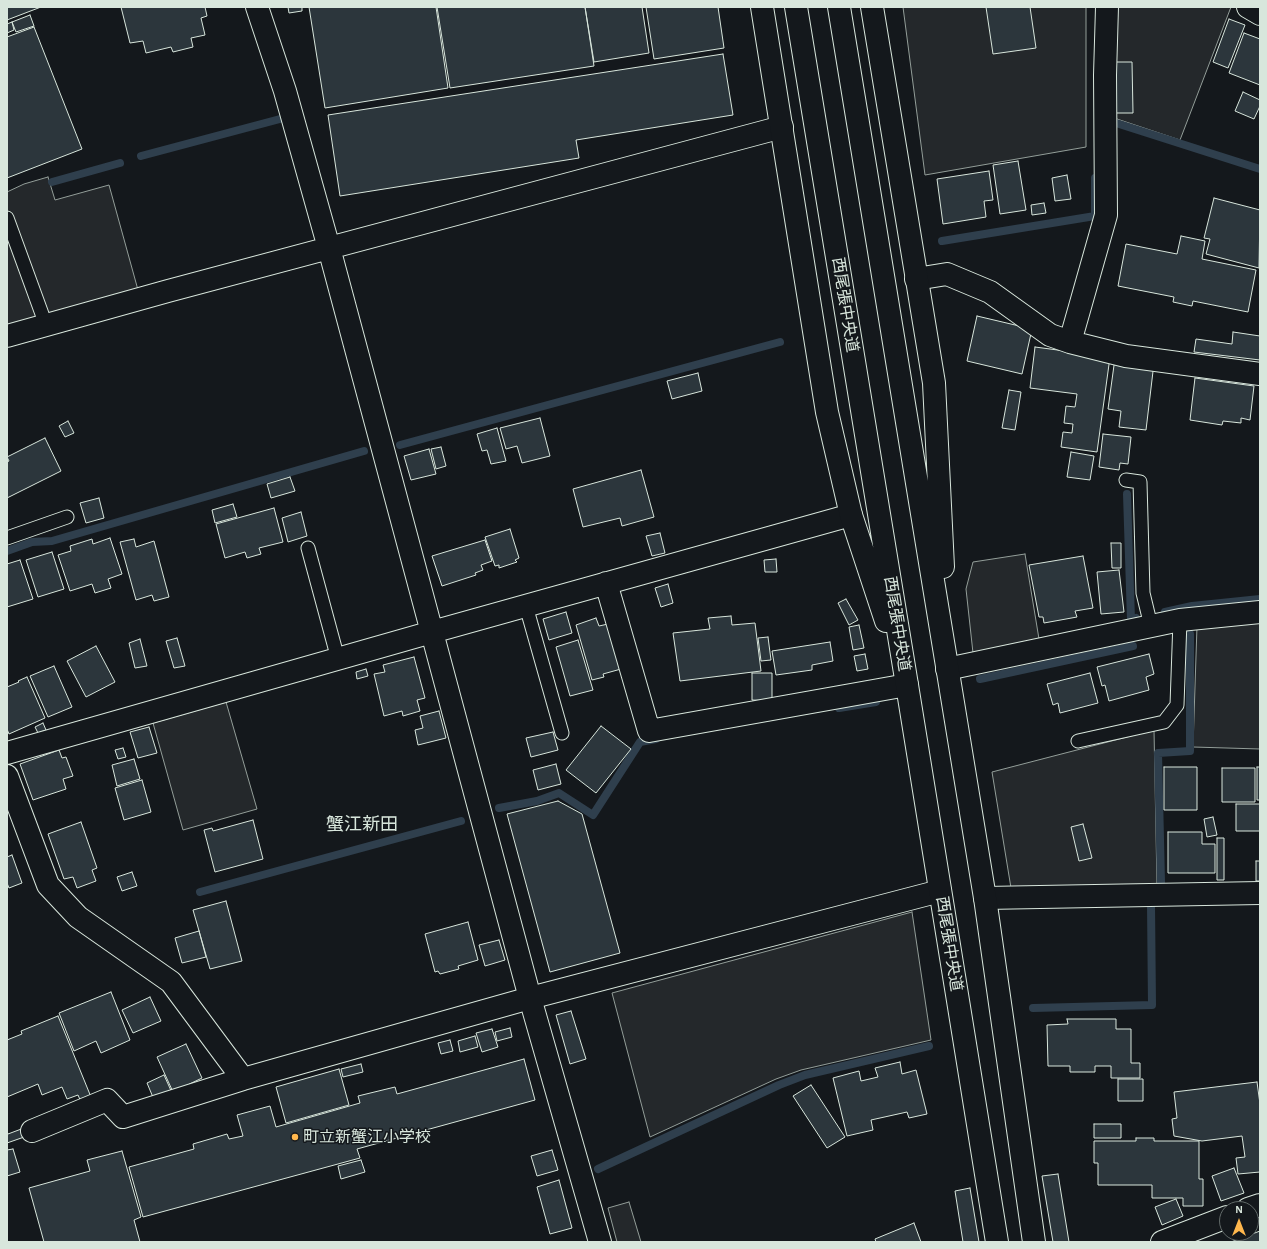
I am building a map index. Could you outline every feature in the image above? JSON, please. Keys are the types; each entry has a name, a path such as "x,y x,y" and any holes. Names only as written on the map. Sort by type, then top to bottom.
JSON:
{"street":[{"path":"257,7 285,90 330,248 530,998 600,1242"},
{"path":"606,583 649,731 907,685 851,515 827,412 762,7"},
{"name":"西尾張中央道","path":"796,7 997,1242"},
{"path":"839,7 985,898 1034,1242"},
{"path":"872,7 934,383 947,669"},
{"path":"1070,342 1106,215 1105,75 1107,7"},
{"path":"1248,7 1260,14"},
{"path":"7,336 782,127"},
{"path":"916,279 947,274 990,292 1050,335 1070,342 1126,356 1260,374"},
{"path":"7,753 851,515"},
{"path":"947,669 1180,620 1260,612"},
{"path":"7,776 48,885 78,917 172,982 243,1079"},
{"path":"32,1131 107,1100 123,1117 243,1079 530,998 940,891"},
{"path":"985,898 1260,893"},
{"path":"1162,1242 1219,1220"}],"lane":[{"path":"7,218 46,325"},
{"path":"1126,480 1140,482 1143,593 1151,626"},
{"path":"7,538 67,517"},
{"path":"308,548 338,659"},
{"path":"526,606 562,733"},
{"path":"1078,741 1164,722 1177,705 1180,620"}],"shaded area":[{"path":"903,7 1086,7 1086,147 925,175"},
{"path":"1113,7 1231,7 1180,140 1111,117"},
{"path":"48,177 55,200 109,185 138,290 7,326 7,192 24,184"},
{"path":"1025,554 1039,639 973,653 966,589 973,562"},
{"path":"1260,619 1260,749 1193,747 1197,626"},
{"path":"226,702 257,809 183,830 153,723"},
{"path":"1154,730 1157,885 1011,888 992,772"},
{"path":"912,912 931,1040 801,1070 776,1079 650,1137 612,993"},
{"path":"629,1202 641,1242 617,1242 608,1208"}],"building":[{"path":"7,7 41,7 7,20"},
{"path":"121,7 205,7 207,16 201,18 205,35 191,38 193,47 173,52 171,47 146,53 143,41 130,43"},
{"path":"288,7 302,7 302,11 289,13"},
{"path":"309,7 436,7 448,88 325,108"},
{"path":"437,7 585,7 594,66 450,88"},
{"path":"585,7 642,7 649,53 594,62"},
{"path":"646,7 718,7 724,48 654,59"},
{"path":"986,7 1030,7 1036,48 993,54"},
{"path":"30,15 34,26 16,32 12,22"},
{"path":"1229,19 1245,25 1228,68 1213,62"},
{"path":"12,22 14,30 7,33 7,24"},
{"path":"34,27 82,149 7,178 7,37"},
{"path":"1244,33 1260,39 1260,85 1229,73"},
{"path":"723,54 733,115 576,140 579,158 340,196 328,115"},
{"path":"1114,62 1132,62 1133,113 1114,113"},
{"path":"1243,92 1260,100 1260,106 1254,119 1235,111"},
{"path":"1018,161 1026,210 1000,214 993,165"},
{"path":"989,171 993,200 984,201 986,217 943,224 937,179"},
{"path":"1067,175 1071,199 1055,201 1052,178"},
{"path":"1214,198 1260,210 1259,268 1206,254 1210,239 1204,238"},
{"path":"1044,203 1046,213 1032,215 1031,205"},
{"path":"1181,236 1205,241 1202,259 1256,270 1248,312 1193,301 1192,306 1173,302 1174,297 1118,286 1126,244 1177,254"},
{"path":"977,316 1032,329 1022,374 967,361"},
{"path":"1233,332 1260,336 1260,360 1194,352 1196,339 1232,344"},
{"path":"1035,347 1110,357 1097,452 1061,447 1063,432 1072,433 1073,424 1064,423 1066,406 1075,407 1077,394 1030,388"},
{"path":"1115,358 1154,363 1146,430 1119,427 1121,411 1108,409"},
{"path":"698,373 702,391 672,399 667,381"},
{"path":"1195,378 1254,386 1250,420 1241,418 1241,423 1223,421 1222,425 1190,420"},
{"path":"1009,390 1021,392 1015,430 1002,428"},
{"path":"540,418 550,456 522,463 517,446 506,449 500,428"},
{"path":"68,421 74,433 65,437 59,426"},
{"path":"497,428 506,461 491,464 487,450 482,451 477,434"},
{"path":"1103,434 1131,437 1128,464 1120,463 1119,470 1099,467"},
{"path":"45,438 61,471 7,498 7,462 9,461 7,457"},
{"path":"441,447 446,466 436,469 431,449"},
{"path":"429,449 436,474 411,480 404,456"},
{"path":"1071,452 1094,456 1090,480 1067,477"},
{"path":"641,470 654,517 622,526 620,518 583,527 573,489"},
{"path":"290,477 295,491 271,498 267,484"},
{"path":"99,498 104,518 86,523 80,503"},
{"path":"233,504 237,517 215,523 212,510"},
{"path":"274,508 283,542 259,548 261,554 247,558 245,552 225,558 216,524"},
{"path":"301,512 307,536 288,542 282,518"},
{"path":"510,529 519,558 515,560 517,562 499,568 499,565 495,566 485,537"},
{"path":"660,533 665,553 652,556 646,536"},
{"path":"110,538 122,574 108,579 111,588 95,593 92,584 70,591 58,555 71,551 70,546 92,539 93,544"},
{"path":"134,539 136,547 154,541 169,597 154,601 152,595 136,600 120,542"},
{"path":"485,540 492,561 481,565 483,570 475,573 476,575 442,586 432,556"},
{"path":"1111,543 1121,543 1121,568 1112,568"},
{"path":"52,552 64,589 38,597 26,560"},
{"path":"1083,556 1093,608 1075,611 1077,617 1044,623 1043,617 1039,617 1029,565"},
{"path":"776,559 777,572 765,572 764,560"},
{"path":"20,560 33,599 7,607 7,564"},
{"path":"1119,570 1124,612 1101,614 1097,572"},
{"path":"668,584 673,603 661,607 655,588"},
{"path":"846,599 858,620 849,625 838,603"},
{"path":"566,612 572,633 549,640 543,619"},
{"path":"731,616 732,625 755,623 761,671 680,681 673,633 710,629 708,618"},
{"path":"596,618 599,626 608,624 621,669 603,674 604,677 592,680 576,625"},
{"path":"859,625 864,648 853,650 849,627"},
{"path":"768,637 771,660 761,661 758,638"},
{"path":"177,638 185,666 174,668 166,641"},
{"path":"140,639 147,666 135,668 129,643"},
{"path":"578,640 593,690 570,696 556,647"},
{"path":"830,642 833,661 812,665 812,670 776,675 772,651"},
{"path":"96,646 115,682 86,697 67,661"},
{"path":"865,654 868,669 857,671 854,656"},
{"path":"1149,654 1154,674 1146,677 1149,690 1109,701 1105,685 1102,686 1097,667"},
{"path":"414,657 425,698 417,700 420,711 403,716 402,711 384,716 374,674 385,672 383,665"},
{"path":"54,666 72,707 48,717 30,676"},
{"path":"366,669 368,676 357,679 356,672"},
{"path":"752,673 772,673 772,701 752,700"},
{"path":"1090,673 1098,703 1060,713 1058,703 1053,705 1047,684"},
{"path":"27,677 45,718 9,734 7,729 7,687"},
{"path":"439,711 446,738 418,745 415,730 423,728 420,716"},
{"path":"43,723 46,730 38,733 35,727"},
{"path":"601,726 631,749 596,793 566,770"},
{"path":"149,727 157,753 138,758 130,732"},
{"path":"553,732 558,750 531,757 526,738"},
{"path":"123,748 126,757 118,759 115,750"},
{"path":"59,750 62,758 66,757 73,776 63,779 66,789 33,800 20,764"},
{"path":"134,759 140,779 117,786 112,765"},
{"path":"556,764 561,784 538,790 533,770"},
{"path":"1164,767 1197,767 1197,810 1164,810"},
{"path":"1257,767 1260,767 1260,800 1257,800"},
{"path":"1222,768 1255,768 1255,802 1222,802"},
{"path":"142,780 151,812 124,820 115,788"},
{"path":"558,801 582,814 620,953 550,972 507,814"},
{"path":"1236,804 1260,804 1260,831 1236,831"},
{"path":"1213,817 1217,835 1207,837 1204,819"},
{"path":"253,820 263,859 215,872 204,830 212,828 213,831"},
{"path":"81,822 97,868 92,870 96,881 77,888 73,877 64,879 48,834"},
{"path":"1083,824 1092,858 1079,861 1071,827"},
{"path":"1168,832 1202,832 1202,844 1215,844 1215,873 1168,873"},
{"path":"1217,838 1224,838 1224,880 1217,880"},
{"path":"12,855 22,883 9,888 7,883 7,857"},
{"path":"1256,861 1260,861 1260,881 1256,881"},
{"path":"132,872 137,886 122,891 117,877"},
{"path":"226,901 242,961 210,969 193,910"},
{"path":"468,922 478,960 458,966 459,969 440,974 438,971 435,972 425,934"},
{"path":"199,931 206,957 182,963 175,938"},
{"path":"499,940 505,960 485,966 479,945"},
{"path":"111,992 130,1040 101,1053 96,1041 74,1051 59,1013"},
{"path":"150,997 161,1021 133,1033 122,1010"},
{"path":"571,1011 586,1059 570,1064 556,1015"},
{"path":"58,1016 91,1097 81,1102 78,1095 67,1099 62,1087 42,1095 38,1084 7,1097 7,1040 22,1034 21,1031"},
{"path":"1067,1019 1116,1019 1116,1029 1131,1029 1131,1063 1140,1063 1140,1078 1111,1078 1111,1066 1095,1066 1095,1072 1070,1072 1070,1066 1048,1066 1047,1025 1068,1024"},
{"path":"510,1028 512,1037 497,1041 495,1032"},
{"path":"492,1029 498,1047 482,1052 476,1033"},
{"path":"475,1036 478,1047 460,1052 458,1041"},
{"path":"450,1040 453,1051 441,1054 438,1043"},
{"path":"186,1044 202,1078 173,1092 157,1057"},
{"path":"524,1059 535,1100 357,1149 360,1158 143,1217 129,1167 194,1149 193,1144 227,1134 229,1139 243,1136 237,1115 270,1106 276,1127 360,1103 358,1096 395,1087 397,1094"},
{"path":"900,1062 902,1074 916,1070 927,1114 909,1118 907,1112 871,1120 873,1130 847,1136 833,1078 859,1071 861,1081 878,1077 875,1068"},
{"path":"361,1064 363,1072 343,1077 341,1069"},
{"path":"339,1069 349,1105 286,1123 276,1087"},
{"path":"164,1075 173,1095 155,1102 147,1083"},
{"path":"1118,1079 1143,1079 1143,1101 1118,1101"},
{"path":"1257,1082 1260,1104 1260,1172 1238,1174 1236,1158 1245,1157 1242,1136 1202,1141 1174,1136 1172,1119 1177,1118 1174,1092"},
{"path":"811,1085 845,1137 827,1148 793,1096"},
{"path":"1094,1124 1121,1124 1121,1138 1094,1138"},
{"path":"24,1128 27,1136 7,1143 7,1132 8,1134"},
{"path":"1136,1138 1154,1138 1154,1141 1199,1141 1199,1179 1203,1179 1203,1206 1183,1206 1183,1198 1152,1198 1152,1185 1098,1185 1098,1163 1094,1163 1094,1141 1136,1141"},
{"path":"13,1149 20,1172 7,1176 7,1150"},
{"path":"552,1150 558,1170 537,1176 531,1156"},
{"path":"122,1151 141,1217 134,1220 140,1242 44,1242 29,1188 90,1171 87,1160"},
{"path":"361,1160 365,1172 341,1179 338,1166"},
{"path":"1234,1168 1244,1193 1221,1201 1212,1176"},
{"path":"1058,1174 1069,1242 1053,1242 1042,1176"},
{"path":"559,1180 572,1228 550,1234 537,1187"},
{"path":"970,1188 979,1242 963,1242 955,1191"},
{"path":"1176,1199 1183,1216 1162,1225 1155,1207"},
{"path":"914,1223 921,1242 876,1242 875,1239"},
{"path":"1259,1231 1260,1242 1231,1242 1259,1241"}],"waterway":[{"path":"141,156 280,119"},
{"path":"1116,123 1260,169"},
{"path":"52,182 120,163"},
{"path":"942,241 1095,216 1095,178"},
{"path":"400,445 780,342"},
{"path":"7,551 32,542 52,541 364,451"},
{"path":"1127,494 1131,620 1136,618"},
{"path":"1165,612 1192,606 1260,599"},
{"path":"1161,882 1158,753 1190,751 1190,634"},
{"path":"980,679 1133,646"},
{"path":"839,708 876,702"},
{"path":"499,808 537,801 559,793 593,815 640,742 656,739"},
{"path":"200,892 461,821"},
{"path":"1033,1008 1152,1005 1151,905"},
{"path":"598,1169 779,1085 805,1075 929,1046"}],"place":[{"name":"町立新蟹江小学校","path":"295,1137"}],"district":[{"name":"蟹江新田","path":"362,825"}]}
